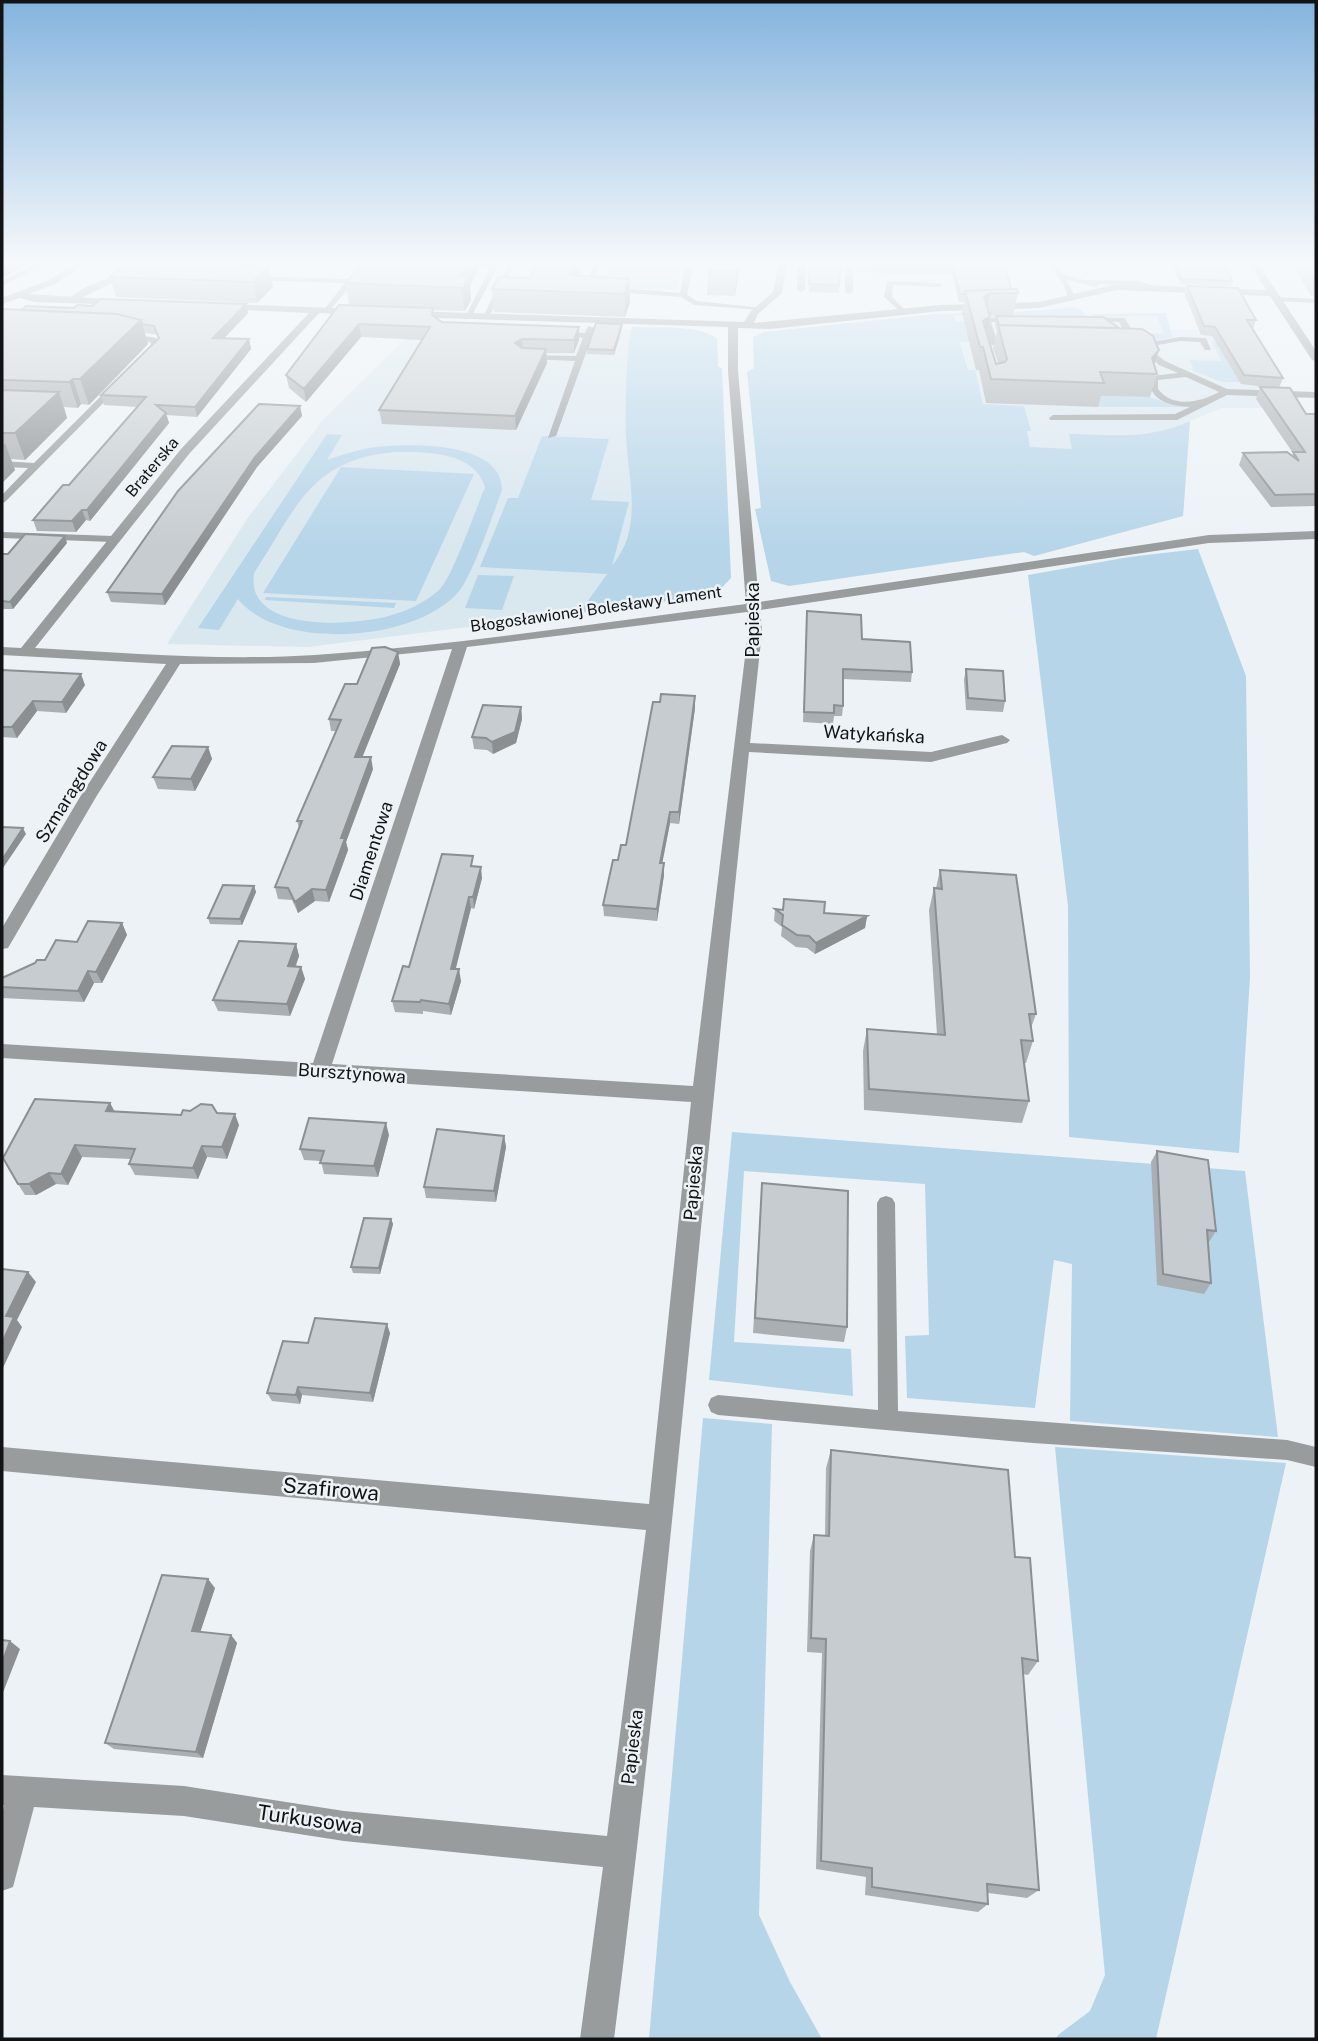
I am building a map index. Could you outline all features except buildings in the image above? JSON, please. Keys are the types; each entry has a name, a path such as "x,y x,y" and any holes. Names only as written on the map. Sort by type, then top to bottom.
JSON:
{"street":[{"name":"Braterska","path":"24,653 113,539 211,422 275,358"},
{"name":"Papieska","path":"597,2039 661,1518 702,1095 755,632 755,606 733,371 735,358"},
{"name":"Błogosławionej Bolesławy Lament","path":"2,651 176,660 314,659 461,644 755,606 968,577 1197,541 1316,534"},
{"name":"Diamentowa","path":"320,1071 461,644"},
{"name":"Szmaragdowa","path":"2,943 89,797 176,660"},
{"name":"Watykańska","path":"743,747 931,757 1002,740"},
{"name":"Bursztynowa","path":"2,1051 702,1095"},
{"name":"Szafirowa","path":"2,1459 661,1518"},
{"name":"Turkusowa","path":"12,1791 184,1801 344,1826 618,1853"},
{"path":"2,1877 12,1791"}],"lane":[{"path":"136,366 144,358"},
{"path":"551,436 580,359 559,358"},
{"path":"1157,358 1226,392 1316,395"},
{"path":"2,500 127,375"},
{"path":"1191,375 1155,378 1152,381 1153,388 1166,400 1203,405"},
{"path":"1054,418 1177,417 1226,392"},
{"path":"76,413 88,414"},
{"path":"2,464 36,466"},
{"path":"2,534 113,539"},
{"path":"886,1203 888,1420"},
{"path":"718,1405 1033,1433 1287,1450 1316,1457"}],"shaded area":[{"path":"385,358 629,358 634,500 632,522 621,554 579,613 308,647 167,644 249,516 323,420"},
{"path":"628,358 718,358 718,367 722,368 731,578 715,595 579,613 607,574 480,567 508,498 518,498 542,436 609,439 591,500 629,502 612,566 622,551 631,519 626,436"},
{"path":"754,358 965,358 968,370 975,370 983,404 1024,406 1031,431 1027,431 1030,447 1072,449 1069,434 1145,434 1190,421 1183,516 1034,556 1024,552 789,586 771,581 755,509 761,508 747,372 754,368"},
{"path":"965,358 1235,358 1256,383 1269,408 1222,408 1190,421 1183,516 1034,556"},
{"path":"1220,358 1227,358 1240,382 1222,382 1194,371 1190,360 1222,361"},
{"path":"1094,396 1150,397 1187,407 1098,407"},
{"path":"327,434 342,435 327,460 369,448 426,446 469,453 486,461 498,473 502,490 465,582 460,590 440,607 414,621 383,630 349,634 316,633 285,627 258,616 238,599 219,630 198,628","holes":["395,452 434,454 460,460 471,466 485,487 445,583 423,602 405,611 354,622 306,621 284,616 266,607 256,593 254,573 308,491 324,476 343,465 366,457"]},
{"path":"341,467 474,474 416,601 263,593"},
{"path":"1198,549 1246,676 1250,977 1239,1153 1069,1137 1068,906 1028,575 1129,557"},
{"path":"478,575 514,576 502,610 465,608"},
{"path":"266,597 396,603 394,608 265,600"},
{"path":"732,1132 1245,1171 1278,1437 1070,1421 1072,1264 1054,1260 1035,1408 907,1398 905,1336 929,1335 925,1184 744,1171 734,1342 851,1349 853,1396 709,1380"},
{"path":"703,1418 772,1424 759,1915 790,1982 822,2039 649,2039"},
{"path":"1055,1447 1286,1463 1156,2039 1056,2039 1090,2011 1105,1975"}]}
